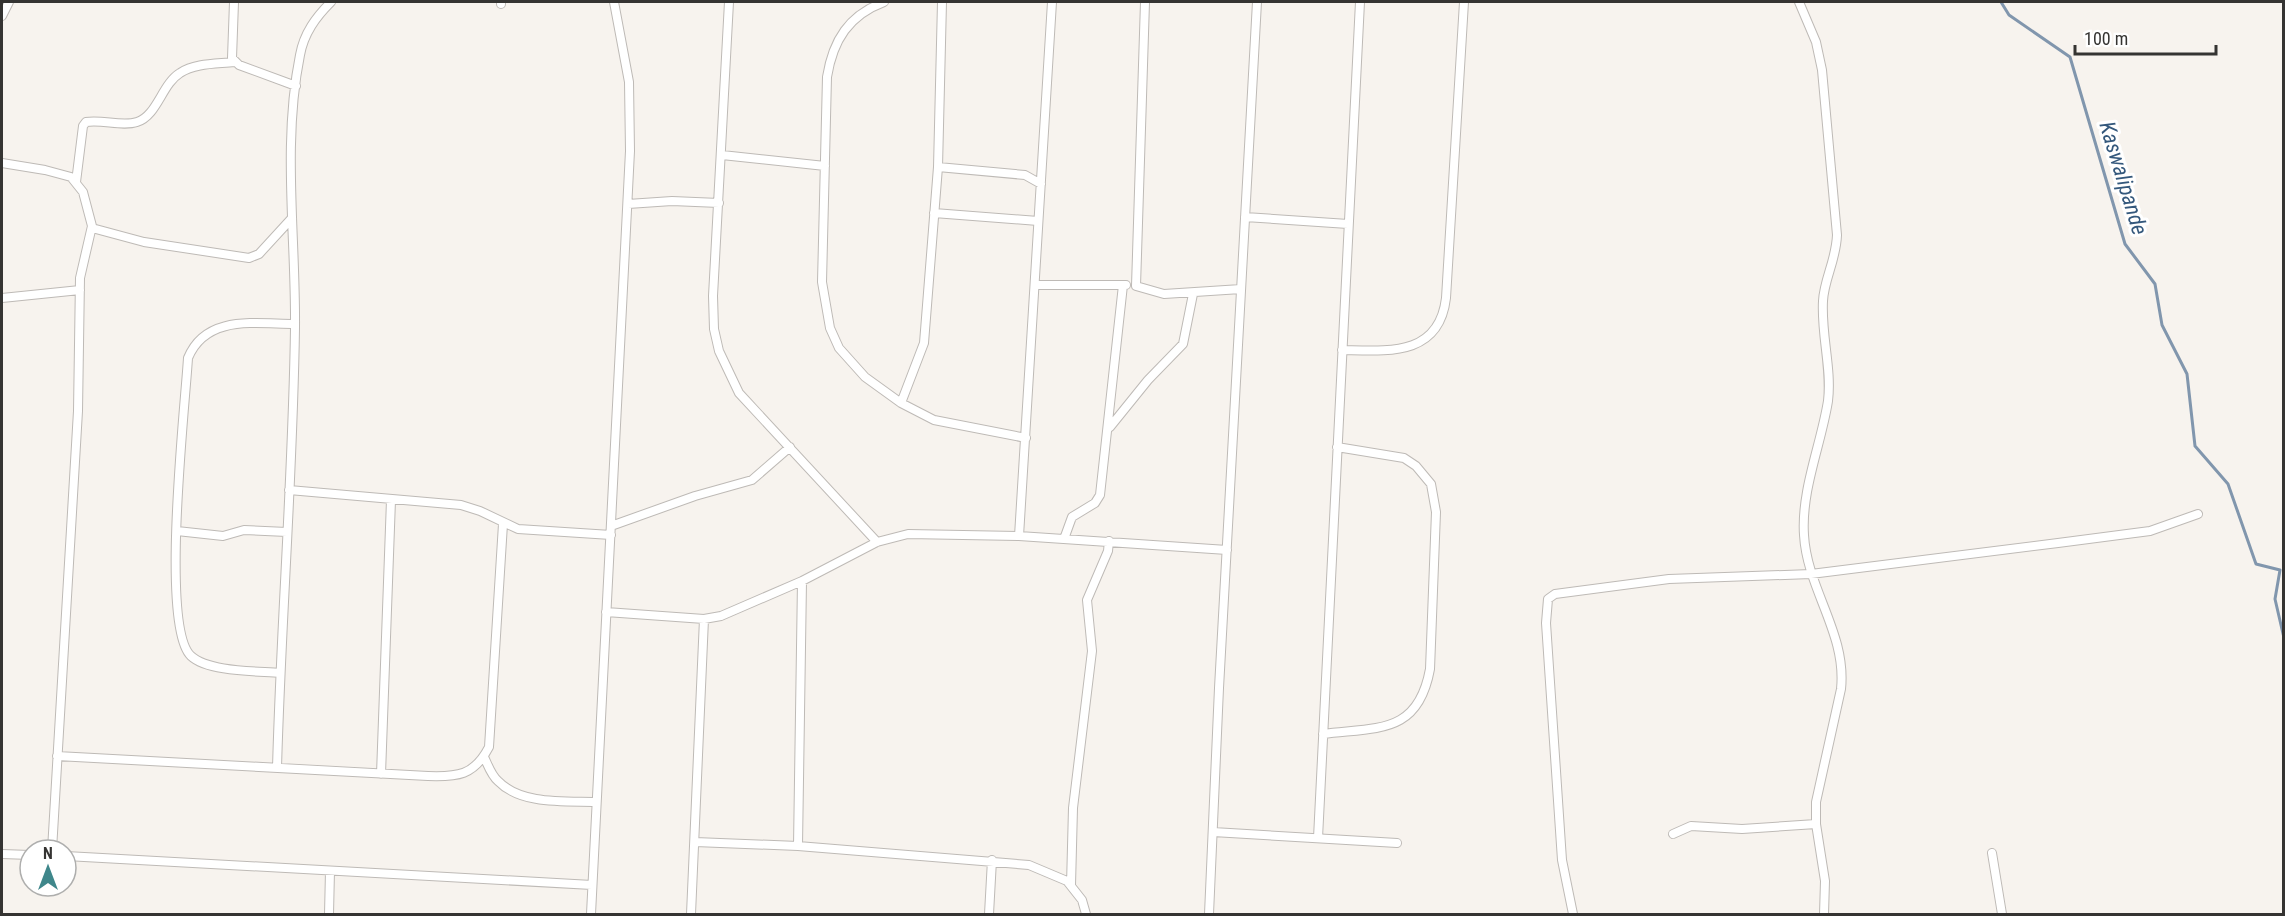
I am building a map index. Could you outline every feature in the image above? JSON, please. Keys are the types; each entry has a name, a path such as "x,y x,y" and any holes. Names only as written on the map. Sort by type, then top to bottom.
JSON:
{"street":[{"path":"2,15 9,2"},
{"path":"234,2 230,54 234,62"},
{"path":"277,768 295,324 292,134 299,58 308,30 331,2"},
{"path":"591,915 631,116 629,82 614,2"},
{"path":"729,2 713,312 719,351 739,393 877,542"},
{"path":"884,2 857,16 843,30 834,46 827,77 822,282 830,328 839,348 865,377 901,404 934,420 1026,438"},
{"path":"901,404 924,343 938,167 942,2"},
{"path":"1019,536 1052,2"},
{"path":"1136,286 1145,2"},
{"path":"1209,915 1257,2"},
{"path":"1318,838 1360,2"},
{"path":"1342,350 1374,351 1411,347 1426,338 1442,320 1446,298 1464,2"},
{"path":"1799,2 1816,42 1822,70 1837,235 1836,254 1823,300 1823,338 1828,380 1827,403 1804,516 1805,546 1811,574 1835,638 1842,670 1841,689 1819,780 1816,824 1825,881 1824,915"},
{"path":"76,182 83,126 86,122 137,122 147,116 169,82 181,72 196,66 234,62 296,86"},
{"path":"722,155 825,166"},
{"path":"2,163 63,174 76,182 84,195 92,228 81,271 78,411 52,838"},
{"path":"938,167 1025,175 1041,184"},
{"path":"628,204 672,201 719,203"},
{"path":"934,213 1038,221"},
{"path":"1245,217 1348,224"},
{"path":"92,228 144,242 249,258 259,254 292,218"},
{"path":"1035,285 1124,285 1164,294 1193,294 1241,289"},
{"path":"1064,539 1072,517 1098,499 1109,428 1124,285"},
{"path":"2,298 80,290"},
{"path":"1109,428 1148,380 1183,344 1193,294"},
{"path":"280,673 213,666 198,662 189,654 182,641 175,607 177,531 188,358 193,347 200,336 222,327 295,324"},
{"path":"611,526 695,496 752,480 790,447"},
{"path":"1323,734 1388,726 1405,718 1425,691 1430,669 1436,512 1431,484 1416,466 1404,458 1337,447"},
{"path":"289,490 471,507 503,524 518,529 610,535"},
{"path":"381,774 391,500"},
{"path":"1572,915 1562,861 1546,623 1548,599 1555,594 1669,579 1811,574 2150,531 2174,525 2198,514"},
{"path":"57,756 456,777 469,771 484,757 489,747 503,524"},
{"path":"177,531 223,536 244,530 287,532"},
{"path":"606,612 704,619 721,616 802,581 877,542 908,534 929,532 1019,536 1227,550"},
{"path":"1071,885 1073,808 1092,651 1087,600 1108,551 1109,542"},
{"path":"798,846 802,581"},
{"path":"691,915 704,619"},
{"path":"484,757 498,781 519,795 596,802"},
{"path":"1673,834 1691,826 1742,829 1816,824"},
{"path":"1213,832 1397,843"},
{"path":"695,842 798,846 992,861 1039,868 1071,885 1082,900 1086,915"},
{"path":"1992,853 2002,915"},
{"path":"2,854 18,855"},
{"path":"78,857 592,885"},
{"path":"988,915 992,861"},
{"path":"329,915 330,871"}],"waterway":[{"name":"Kaswalipande","path":"2001,2 2009,15 2070,57 2125,244 2155,284 2162,325 2187,374 2195,446 2228,484 2256,564 2280,570 2275,599 2284,638"}]}
